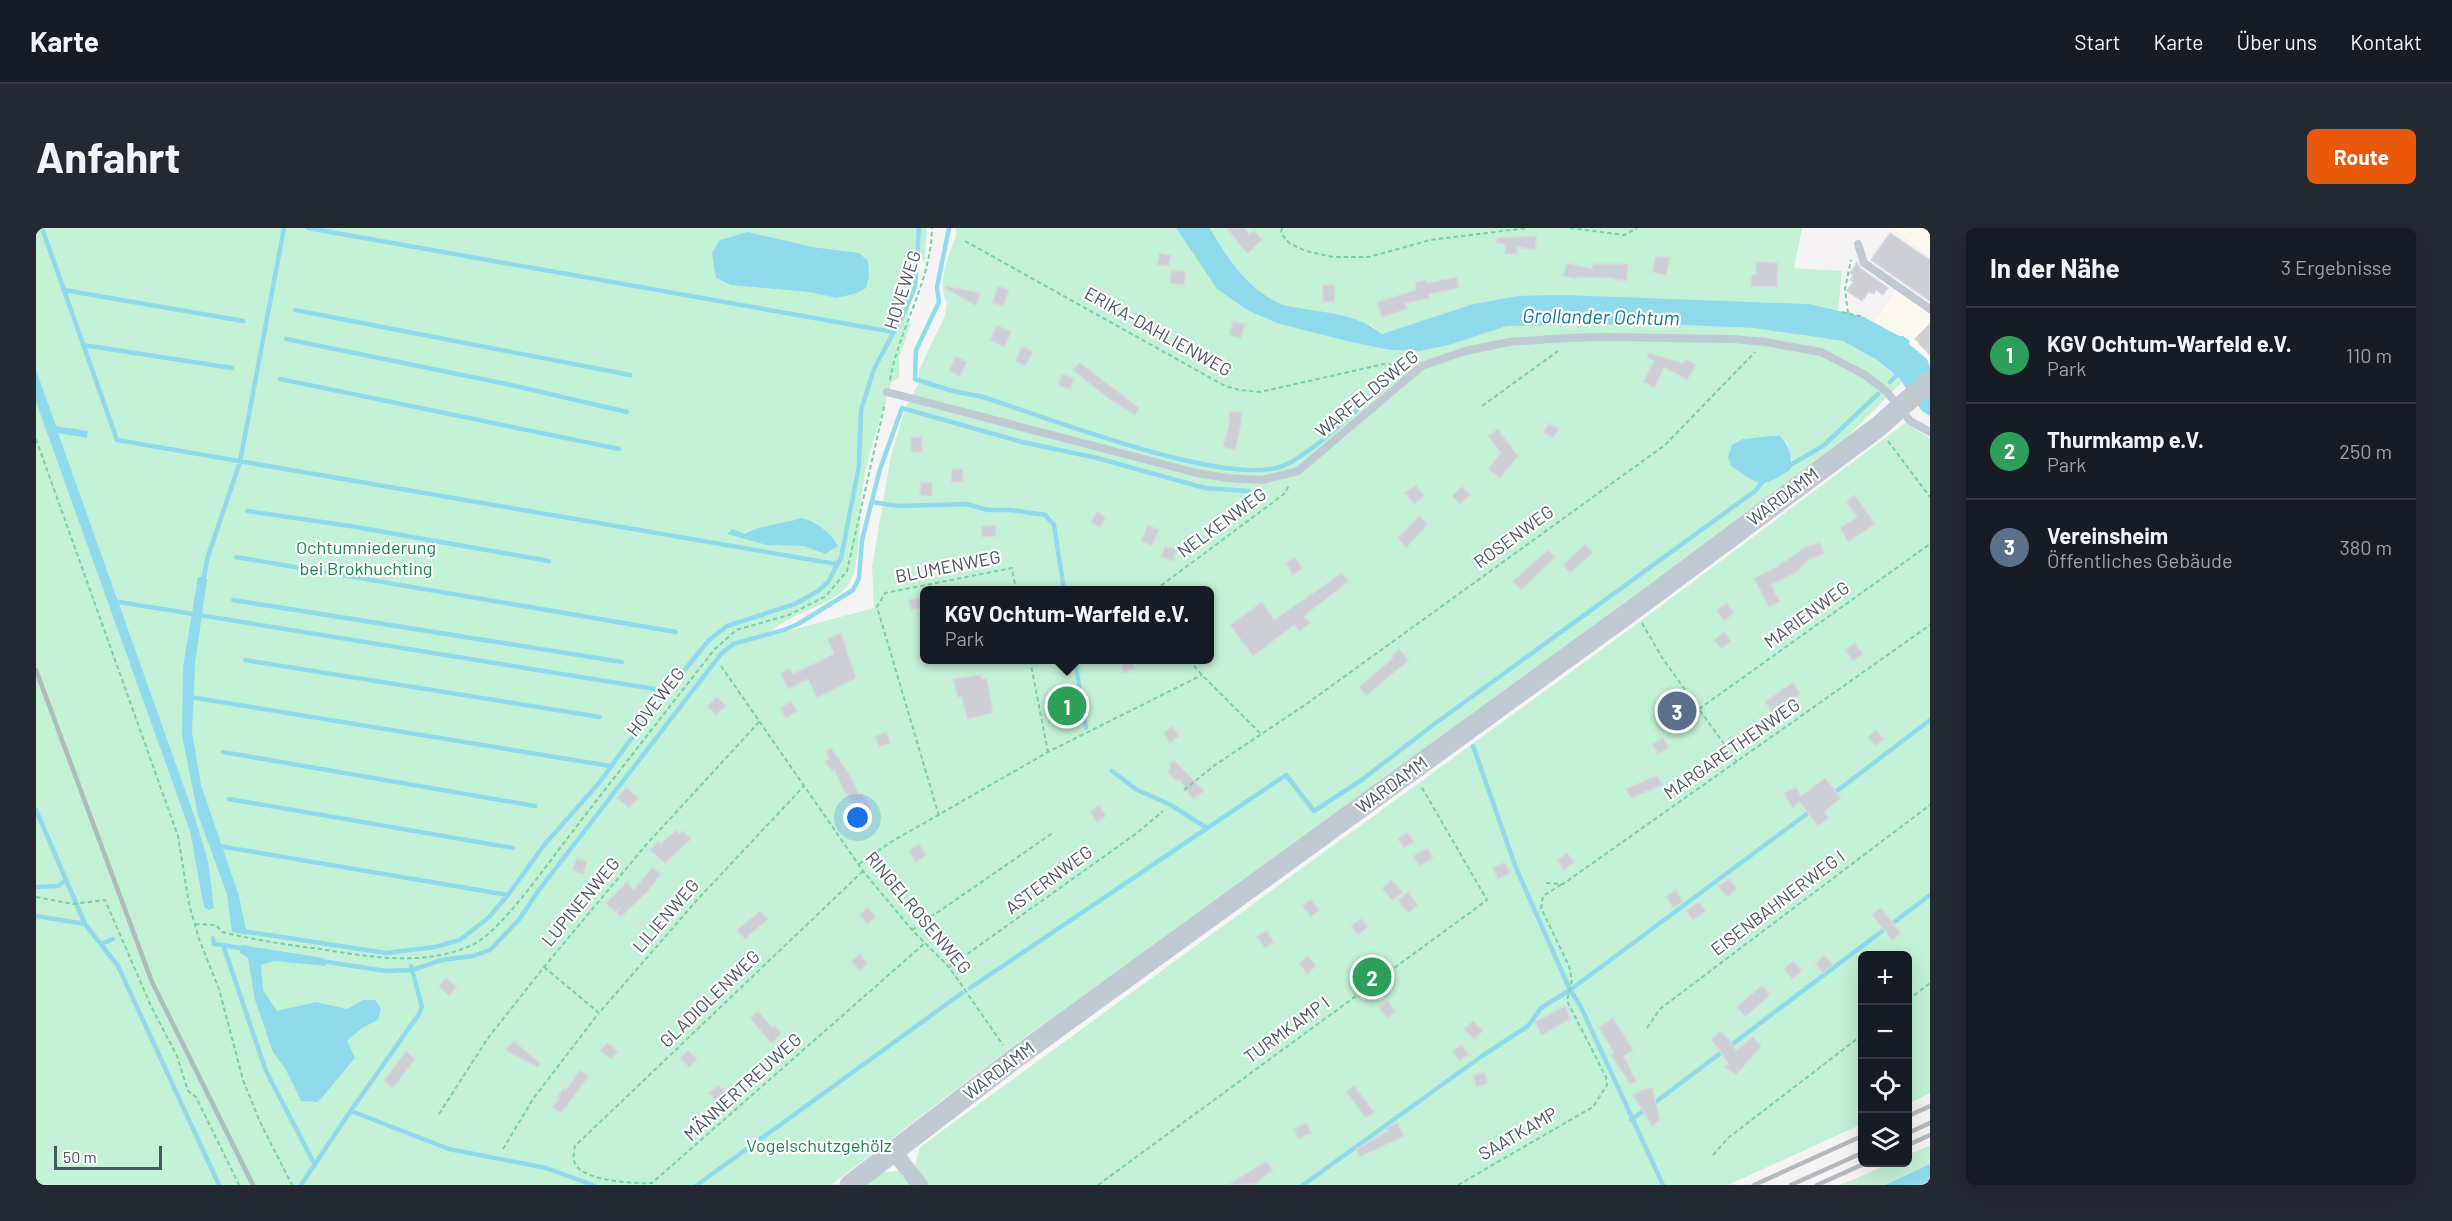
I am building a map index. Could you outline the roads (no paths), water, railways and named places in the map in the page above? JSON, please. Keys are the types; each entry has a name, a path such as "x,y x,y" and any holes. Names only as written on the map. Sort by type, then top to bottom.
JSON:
{"street":[{"name":"WARDAMM","path":"850,1185 1014,1059 1634,609 1878,427 1930,381"},
{"path":"894,1152 920,1185"}],"lane":[{"path":"1858,244 1864,262 1930,309"},
{"name":"WARFELDSWEG","path":"887,392 1197,473 1262,480 1298,471 1422,366 1465,351 1509,342 1566,338 1606,337 1765,342 1821,352 1865,375 1904,403 1910,421 1930,432"}],"water":[{"name":"Grollander Ochtum","path":"1176,228 1210,228 1240,272 1269,298 1286,306 1355,319 1382,334 1473,304 1518,296 1563,295 1810,304 1864,317 1903,336 1927,359 1930,367 1930,416 1922,411 1899,378 1877,360 1843,341 1753,328 1658,324 1507,326 1449,345 1420,351 1390,350 1350,342 1277,323 1249,311 1217,289"},
{"path":"748,232 812,247 859,253 868,261 869,277 866,288 837,298 810,292 731,285 716,278 712,253 720,240"},
{"path":"36,370 56,426 88,431 87,438 58,433 194,815 208,861 214,908 209,910 204,907 190,831 36,402"},
{"path":"1780,436 1786,443 1791,456 1790,470 1772,480 1760,483 1731,466 1728,457 1732,445 1743,439"},
{"path":"801,518 822,528 838,546 825,554 804,546 767,545 727,534 732,529 745,534 758,528"},
{"path":"198,577 207,579 195,664 192,732 201,785 239,896 247,935 232,932 227,894 198,815 182,736 183,667"},
{"path":"242,945 324,958 326,966 274,961 261,965 263,990 277,1011 316,1002 347,1009 363,1000 375,1000 381,1008 378,1020 362,1028 347,1041 355,1058 318,1102 301,1101 286,1070 273,1052 255,1000 248,958 240,953"},
{"path":"1930,1164 1930,1181 1921,1185 1885,1185"}],"waterway":[{"path":"42,228 117,440 836,564"},
{"path":"203,581 208,556 240,462 284,228"},
{"path":"308,228 893,332"},
{"path":"242,931 386,953 435,947 460,940 488,918 508,895 545,844 599,783 653,709 709,640 727,626 795,604 818,591 828,582 841,558 859,466 861,410 874,369 915,287 919,228"},
{"path":"949,228 937,287 939,302 916,350 915,379 986,398 1093,434 1183,460 1224,468 1259,470 1285,465 1297,458 1323,439 1385,385"},
{"path":"64,290 243,321"},
{"path":"295,310 630,375"},
{"path":"286,339 511,385 627,412"},
{"path":"83,345 232,368"},
{"path":"1890,382 1900,372"},
{"path":"280,379 619,449"},
{"path":"1787,467 1823,446 1878,394"},
{"path":"321,961 386,971 412,970 442,960 473,956 490,950 518,921 539,890 721,654 733,644 798,624 853,590 859,578 862,540 880,469 902,408 1022,442 1097,458 1205,488 1249,491"},
{"path":"970,988 1286,775 1314,811 1363,779 1433,725 1755,491 1765,479"},
{"path":"872,502 899,506 966,504 988,510 1011,510 1045,515 1054,525 1063,586"},
{"path":"247,511 350,526 549,561"},
{"path":"236,557 676,632"},
{"path":"233,600 622,662"},
{"path":"113,601 667,691"},
{"path":"245,660 600,717"},
{"path":"1076,664 1086,728"},
{"path":"190,697 610,766"},
{"path":"1833,794 1930,720"},
{"path":"1473,746 1516,868 1570,990 1580,1005 1663,1185"},
{"path":"223,752 535,806"},
{"path":"1112,771 1137,790 1169,804 1207,828"},
{"path":"229,799 513,848"},
{"path":"36,810 85,924 118,966 219,1185"},
{"path":"1303,1185 1482,1056 1528,1026 1541,1008 1570,990 1812,810"},
{"path":"219,846 508,895"},
{"path":"36,887 58,886 66,880"},
{"path":"1653,1104 1930,895"},
{"path":"36,916 85,924"},
{"path":"213,938 214,944 223,945 266,1071 315,1165"},
{"path":"101,944 113,939"},
{"path":"223,945 244,949"},
{"path":"301,1185 419,1014 422,1007 411,966"},
{"path":"697,1185 962,993"},
{"path":"1631,1120 1646,1109"},
{"path":"351,1111 449,1149 546,1168 593,1185"}],"railway":[{"path":"36,670 152,982 253,1185"},
{"path":"1912,1114 1930,1106"},
{"path":"1912,1131 1930,1123"},
{"path":"1912,1143 1930,1135"},
{"path":"1754,1185 1858,1138"},
{"path":"1791,1185 1858,1155"},
{"path":"1817,1185 1858,1167"}],"place":[{"name":"KGV Ochtum-Warfeld e.V.","path":"1067,706"},
{"name":"Vereinsheim","path":"1677,711"},
{"name":"Thurmkamp e.V.","path":"1372,977"}],"park label":[{"name":"Ochtumniederung bei Brokhuchting","path":"366,558"},
{"name":"Vogelschutzgehölz","path":"819,1146"}]}
